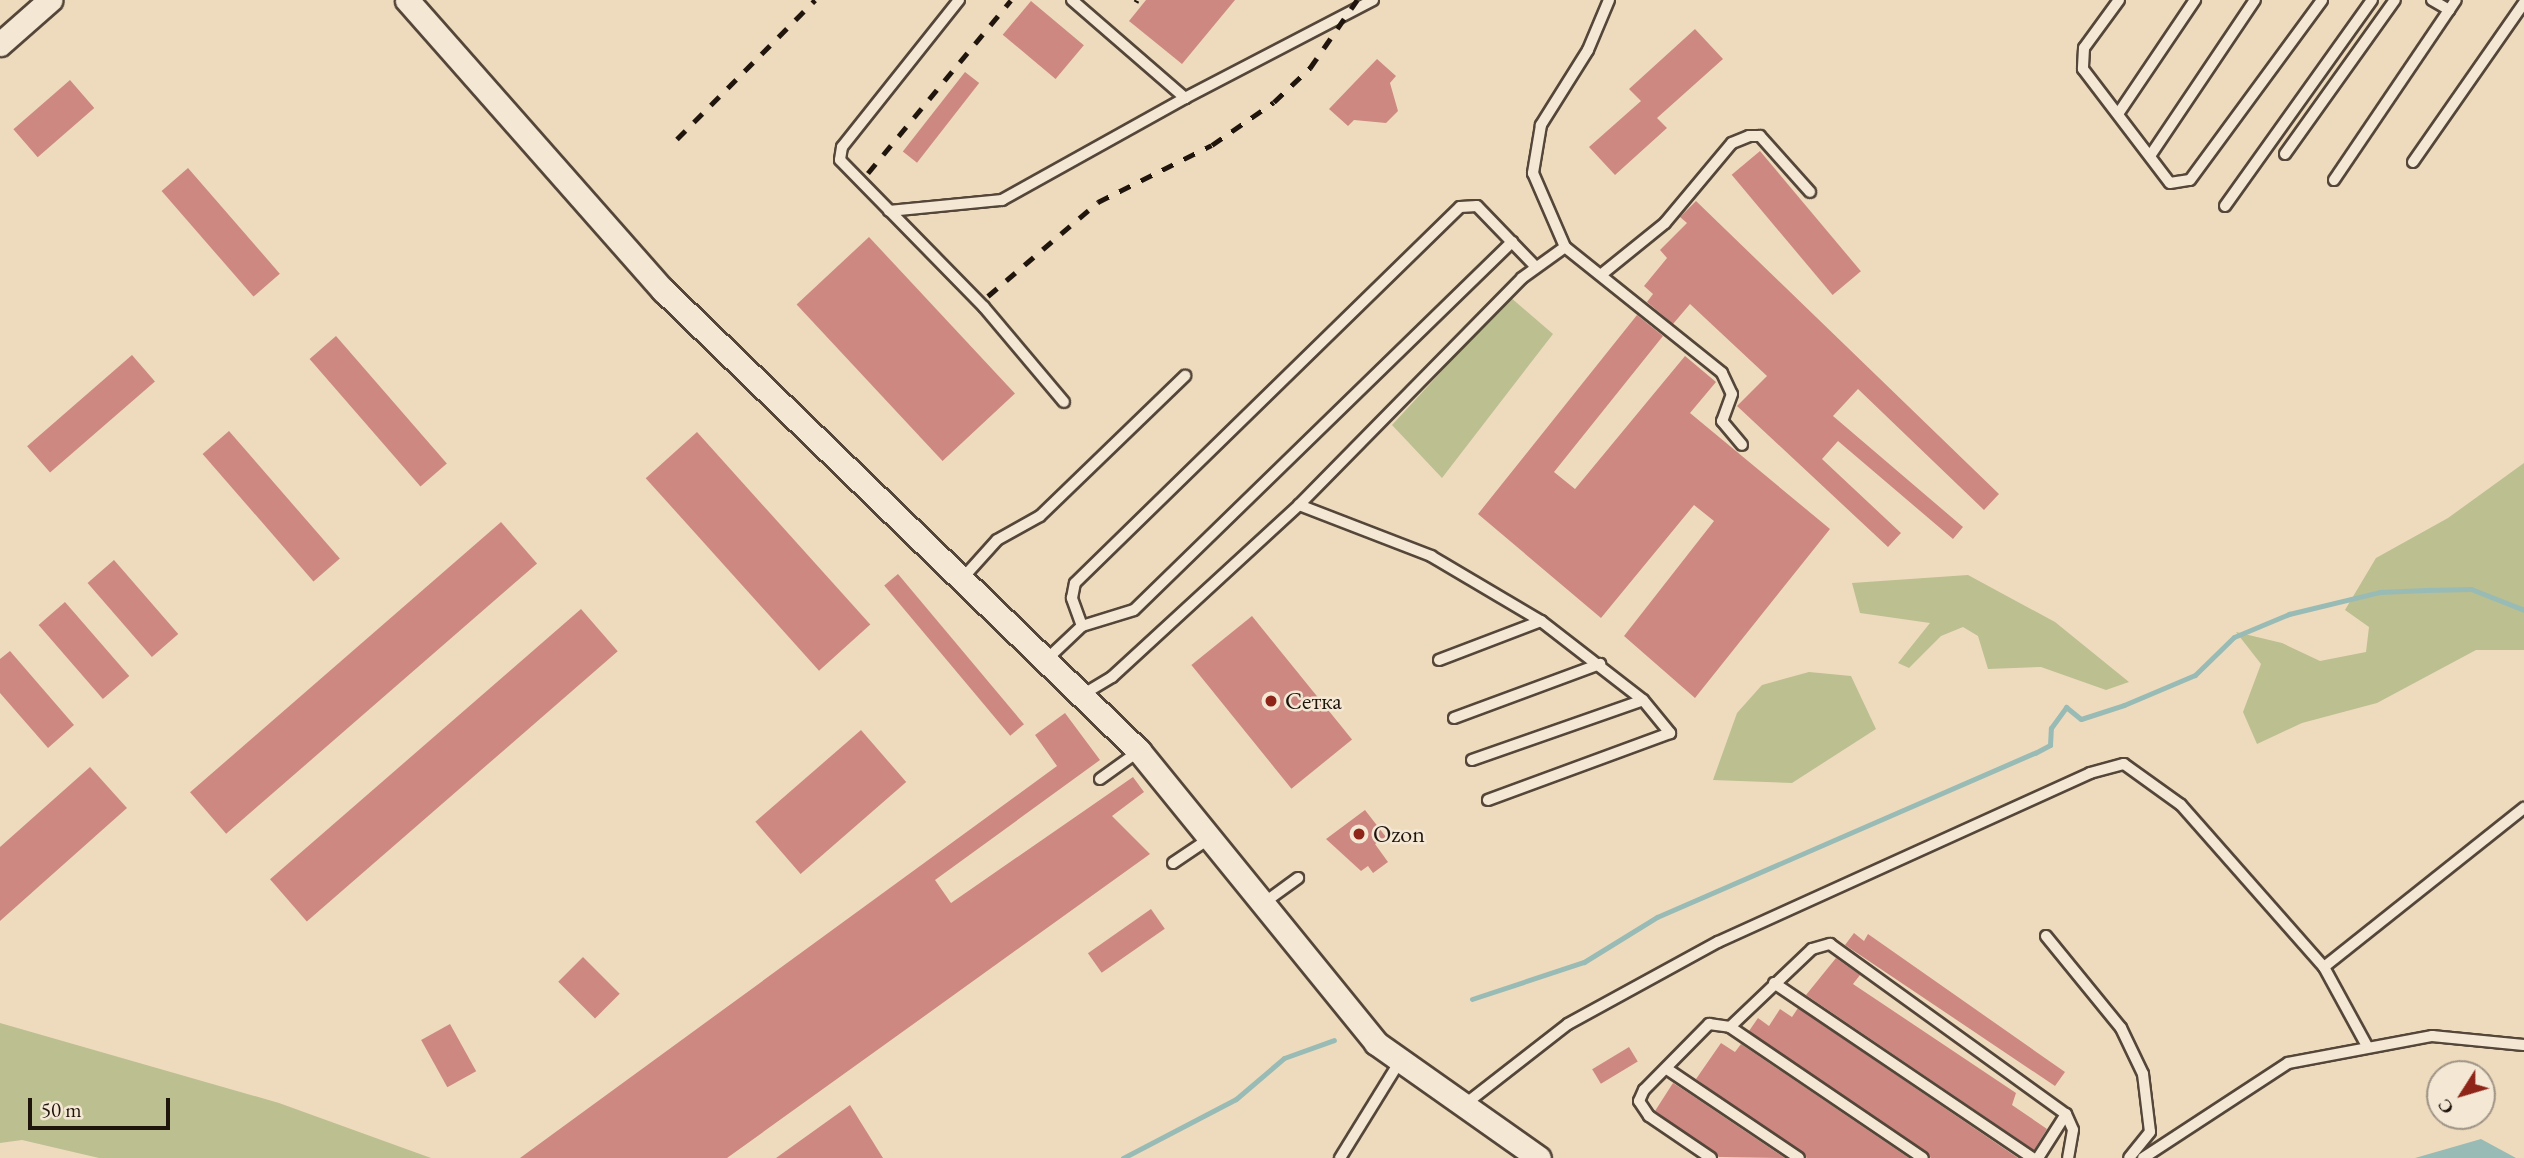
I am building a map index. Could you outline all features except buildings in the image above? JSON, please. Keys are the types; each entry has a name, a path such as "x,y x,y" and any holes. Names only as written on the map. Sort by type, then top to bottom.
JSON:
{"street":[{"path":"0,44 50,0"},
{"path":"407,0 663,290 1139,751 1212,836 1376,1043 1539,1158"}],"lane":[{"path":"959,0 842,147 840,160 984,307 1064,402"},
{"path":"1072,0 1185,98"},
{"path":"889,211 1003,200 1185,98 1373,0"},
{"path":"1609,0 1588,50 1541,125 1534,173 1565,247 1602,274 1722,373 1732,394 1722,421 1742,446"},
{"path":"2119,0 2084,48 2082,69 2170,183 2190,180 2322,0"},
{"path":"2118,114 2195,0"},
{"path":"2150,156 2255,0"},
{"path":"2225,206 2372,0"},
{"path":"2286,154 2395,0"},
{"path":"2432,0 2449,10"},
{"path":"2333,180 2456,0"},
{"path":"2413,162 2524,3"},
{"path":"1602,274 1665,223 1732,143 1749,135 1760,136 1810,192"},
{"path":"1082,626 1072,598 1075,583 1460,207 1477,206 1536,267"},
{"path":"1046,660 1082,626 1134,610 1512,242"},
{"path":"1082,695 1112,677 1299,505 1536,267 1565,247"},
{"path":"962,579 997,540 1041,516 1185,376"},
{"path":"1299,505 1431,556 1541,621 1600,664 1643,700 1671,733 1488,800"},
{"path":"1439,660 1541,621"},
{"path":"1454,718 1600,664"},
{"path":"1472,760 1643,700"},
{"path":"1100,779 1139,751"},
{"path":"1464,1105 1568,1024 1718,942 2090,773 2124,764 2181,805 2324,967 2367,1046"},
{"path":"2324,967 2524,808"},
{"path":"1173,863 1212,836"},
{"path":"1265,902 1298,878"},
{"path":"2046,936 2106,1006 2143,1074 2150,1132 2129,1158"},
{"path":"1730,1027 1812,949 1830,944 2066,1114 2073,1130 2068,1158"},
{"path":"1774,983 2032,1158"},
{"path":"1711,1158 1648,1116 1639,1101 1709,1024 1730,1027 1923,1158"},
{"path":"2143,1158 2288,1063 2367,1046 2432,1036 2524,1045"},
{"path":"1340,1158 1400,1061"},
{"path":"1667,1069 1799,1158"},
{"path":"2038,1158 2066,1114"}],"green space":[{"path":"1510,297 1553,334 1442,478 1392,425"},
{"path":"2524,463 2524,650 2476,650 2377,703 2302,723 2257,744 2243,712 2261,664 2236,632 2282,643 2320,661 2366,652 2369,627 2345,610 2376,558 2448,518"},
{"path":"1968,575 2055,622 2129,682 2106,690 2041,667 1988,669 1978,636 1963,627 1941,636 1909,668 1898,663 1930,623 1860,613 1852,583"},
{"path":"1809,672 1851,676 1876,729 1792,783 1713,780 1737,713 1762,685"},
{"path":"0,1023 279,1103 431,1158 99,1158 22,1140 0,1143"}],"water":[{"path":"2481,1139 2516,1158 2415,1158"}],"waterway":[{"path":"1472,999 1584,962 1657,917 2035,753 2050,745 2051,728 2066,707 2081,719 2124,705 2195,675 2234,637 2289,614 2380,592 2471,589 2524,610"},
{"path":"1123,1158 1236,1099 1284,1058 1334,1040"}],"railway":[{"path":"677,139 815,0"},
{"path":"868,173 1011,0"},
{"path":"988,296 1098,202 1212,145 1274,102 1310,68 1357,0"}],"place":[{"name":"Сетка","path":"1271,701"},
{"name":"Ozon","path":"1359,834"}]}
